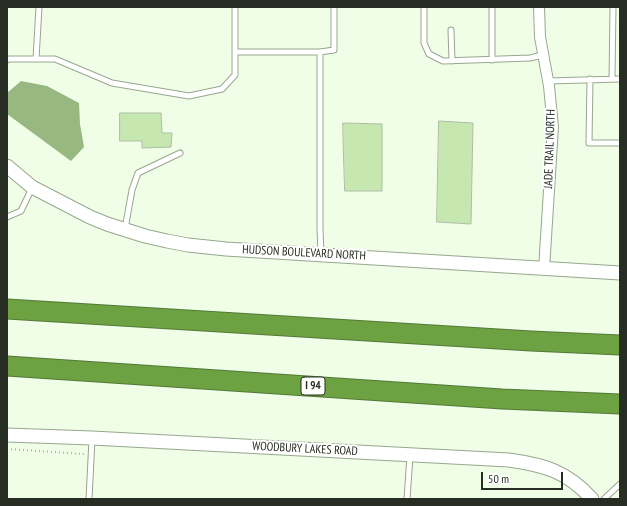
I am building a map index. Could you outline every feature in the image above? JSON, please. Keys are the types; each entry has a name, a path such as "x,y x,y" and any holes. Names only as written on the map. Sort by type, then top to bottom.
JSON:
{"highway":[{"path":"7,300 94,314"},
{"path":"7,309 620,345"},
{"name":"I 94","path":"7,366 487,398 620,404"}],"street":[{"name":"JADE TRAIL NORTH","path":"539,7 539,30 552,109 552,137 544,269"},
{"name":"HUDSON BOULEVARD NORTH","path":"7,166 32,187 90,217 145,236 188,245 226,249 620,273"},
{"name":"WOODBURY LAKES ROAD","path":"7,435 92,438 509,460 550,468 566,477 592,499"}],"lane":[{"path":"36,59 39,7"},
{"path":"7,60 55,59 112,83 189,96 222,89 235,75 235,7"},
{"path":"235,52 320,52 334,50 334,7"},
{"path":"424,7 424,43 428,54 443,61 530,58 543,55"},
{"path":"492,7 492,60"},
{"path":"612,79 613,7"},
{"path":"451,30 452,61"},
{"path":"320,52 321,254"},
{"path":"590,79 589,143 620,143"},
{"path":"548,81 620,79"},
{"path":"125,230 132,190 138,173 180,153"},
{"path":"7,217 21,211 32,187"},
{"path":"89,499 92,438"},
{"path":"408,499 410,455"},
{"path":"604,499 620,484"}],"path":[{"path":"7,449 74,454"}],"shaded area":[{"path":"21,81 47,86 79,103 80,124 84,147 71,161 7,114 7,93"}],"building":[{"path":"120,113 161,113 162,133 172,133 171,147 142,148 142,141 120,141"},
{"path":"439,121 473,123 471,224 437,222"},
{"path":"343,123 382,124 382,191 345,191"}]}
